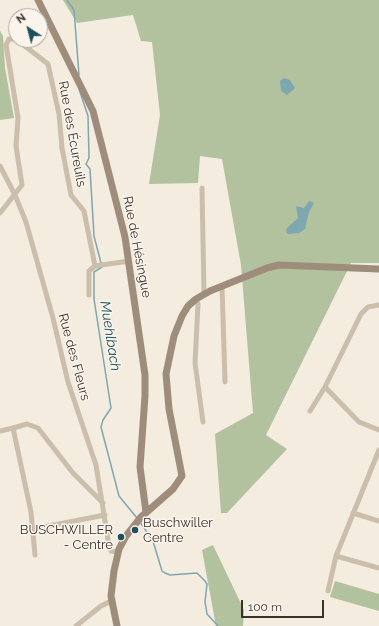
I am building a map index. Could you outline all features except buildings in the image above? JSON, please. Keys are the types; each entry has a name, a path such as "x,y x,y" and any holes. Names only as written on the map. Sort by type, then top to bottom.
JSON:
{"street":[{"name":"Rue de Hésingue","path":"38,0 76,75 95,117 121,216 145,375 140,467 143,514"},
{"name":"Rue des Écureuils","path":"8,41 6,45 18,118 16,146 22,185 15,195"},
{"name":"Rue des Écureuils","path":"28,48 48,64 58,110 62,148 71,195 84,211 97,266"},
{"name":"Rue des Fleurs","path":"0,166 15,195 29,233 53,318 68,382 96,465 110,548 111,551 117,552"},
{"path":"202,188 207,292"},
{"path":"0,213 15,195"},
{"path":"89,295 89,271 97,266 129,261"},
{"path":"116,626 112,601 117,552 134,525 143,514 173,488 182,476 169,409 166,374 169,351 176,329 185,311 196,299 207,292 267,268 279,265 379,269"},
{"path":"222,286 225,382"},
{"path":"196,299 198,304 195,363 203,422"},
{"path":"310,411 325,387 361,314 368,307 379,306"},
{"path":"325,387 360,422 379,430"},
{"path":"0,431 27,424 38,428 73,473 103,503"},
{"path":"12,428 33,529 35,555"},
{"path":"328,591 336,556 379,450"},
{"path":"353,513 379,521"},
{"path":"33,529 105,515"},
{"path":"336,556 379,568"},
{"path":"76,626 100,606 112,601"}],"green space":[{"path":"63,0 379,0 379,263 351,263 266,435 287,449 227,513 221,513 215,434 253,413 241,265 222,159 200,156 198,183 149,184 160,115 152,42 141,41 133,15 77,23"},
{"path":"0,31 3,36 5,68 14,118 0,120"},
{"path":"213,545 244,610 243,626 216,626 202,550"},
{"path":"335,581 379,594 379,611 330,597"}],"water":[{"path":"284,78 290,80 295,88 287,95 281,91 280,81"},
{"path":"309,201 314,203 309,212 305,229 299,233 288,234 286,232 287,228 298,218 296,206 304,208"}],"waterway":[{"name":"Muehlbach","path":"67,0 74,10 79,75"},
{"name":"Muehlbach","path":"79,89 88,116 89,158 86,164 90,169 94,236 101,263"},
{"name":"Muehlbach","path":"102,267 94,272 94,299 111,408 103,420 101,427 119,496 137,518"},
{"name":"Muehlbach","path":"140,522 153,541 162,571 170,575 197,573 205,581 207,584 205,602 207,614 218,626"}],"place":[{"name":"Buschwiller Centre","path":"135,530"},
{"name":"BUSCHWILLER - Centre","path":"121,537"}]}
